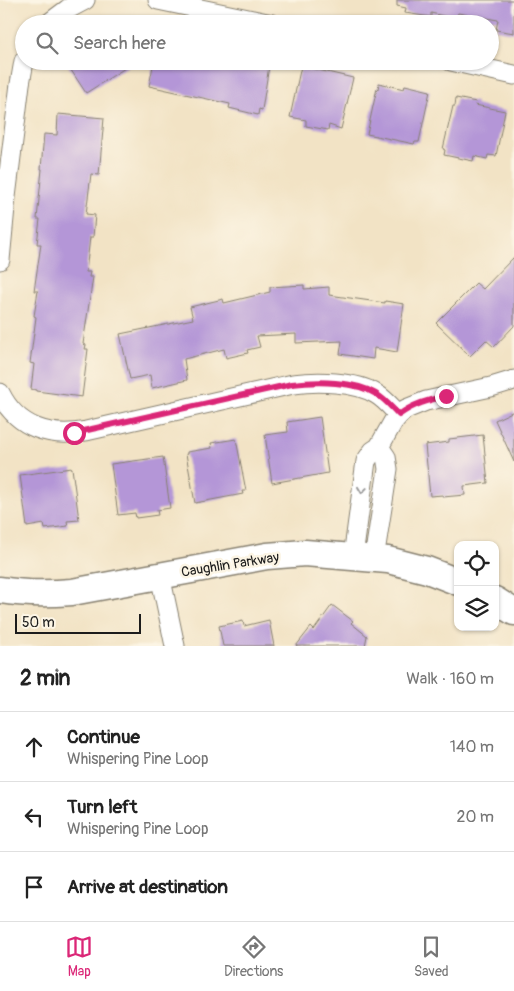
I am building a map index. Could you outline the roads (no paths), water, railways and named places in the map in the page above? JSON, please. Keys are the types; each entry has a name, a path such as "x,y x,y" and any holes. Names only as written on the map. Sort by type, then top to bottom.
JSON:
{"street":[{"path":"60,15 85,0"},
{"path":"158,0 229,15"},
{"path":"0,260 3,196 22,70"},
{"path":"495,70 514,74"},
{"path":"364,558 388,469 386,457 379,447 399,415 406,409 426,401 514,380"},
{"path":"0,393 13,412 23,421 34,427 56,433 86,431 305,382 363,388 382,398 399,415"},
{"name":"Caughlin Parkway","path":"0,590 16,593 45,594 72,592 267,556 305,553 388,560 427,570 454,580"},
{"path":"160,575 175,646"},
{"path":"499,603 514,612"}]}
